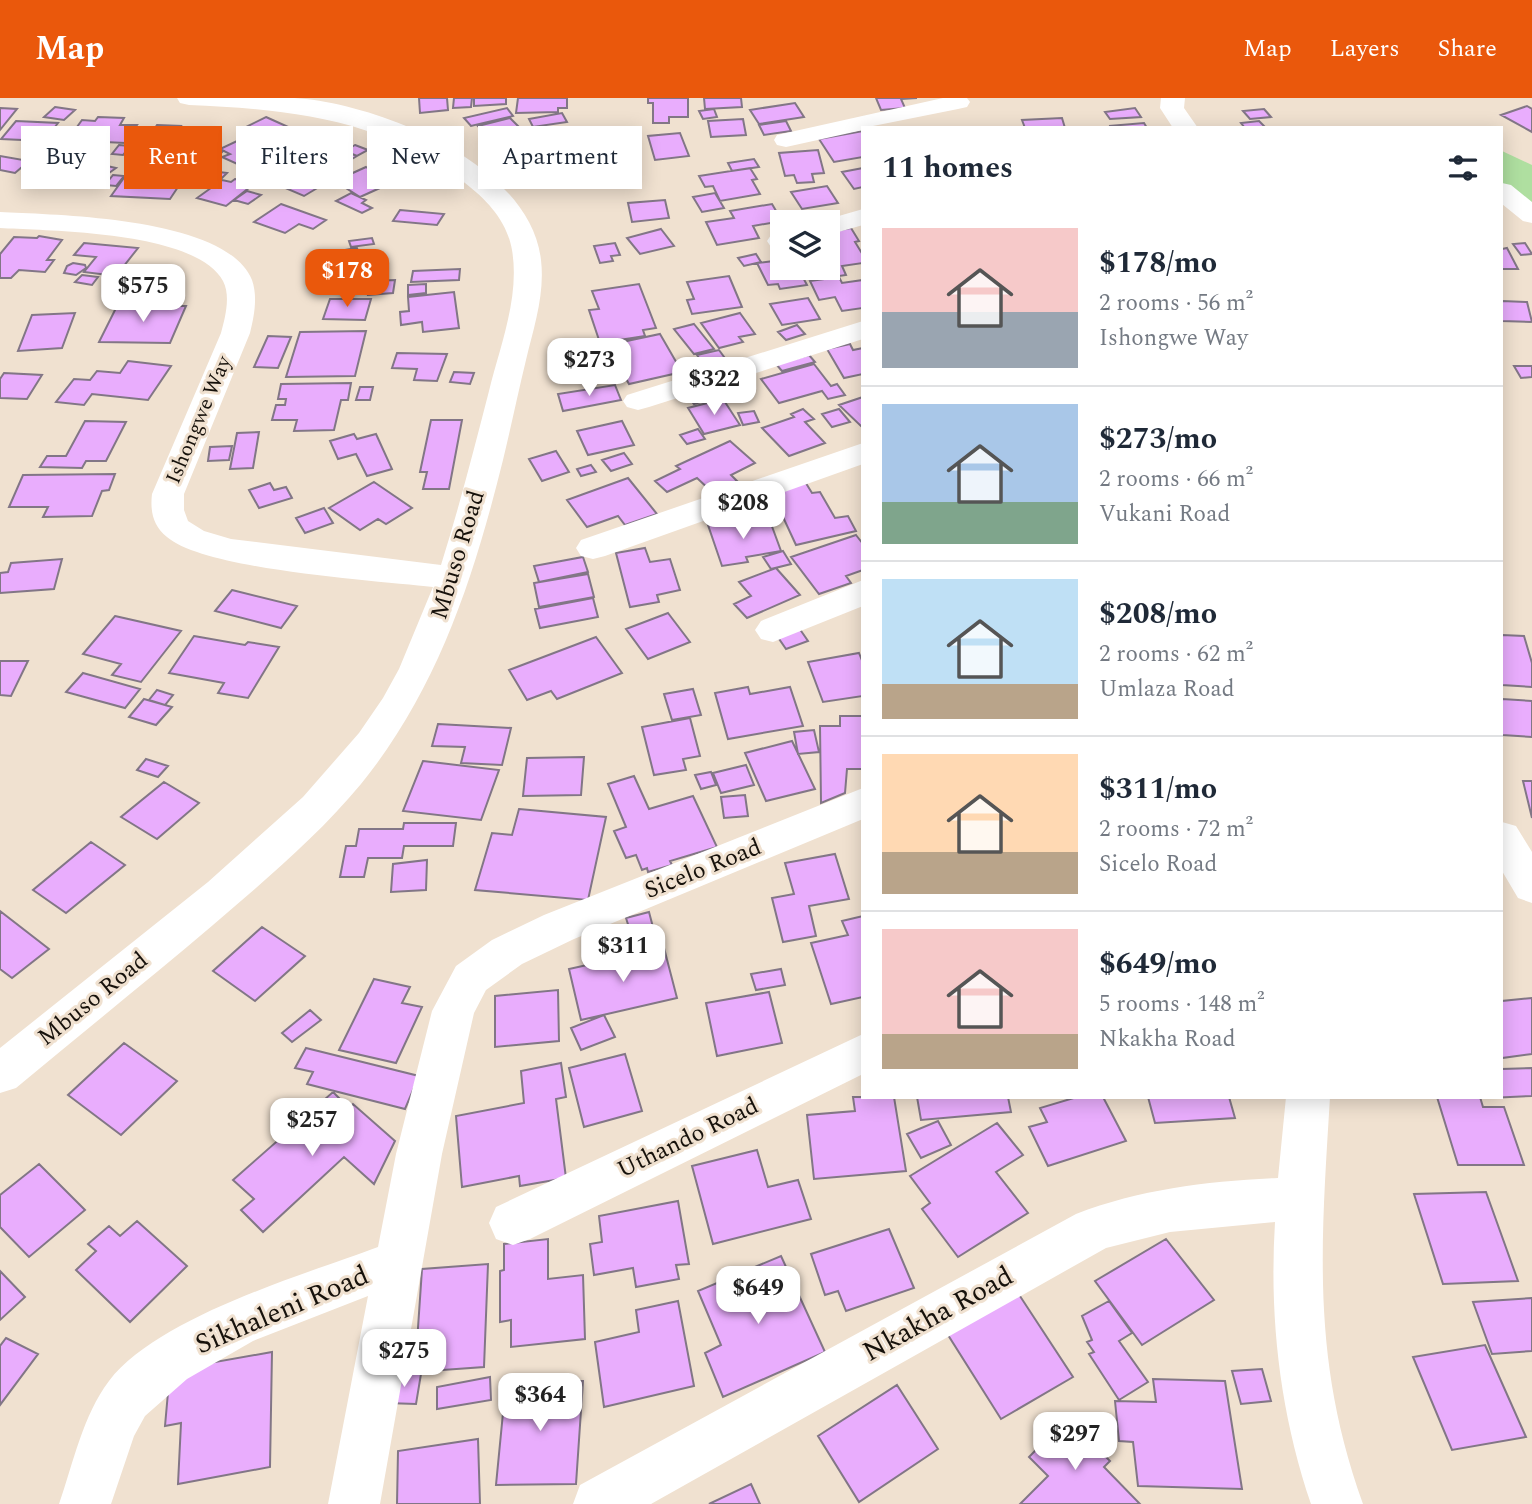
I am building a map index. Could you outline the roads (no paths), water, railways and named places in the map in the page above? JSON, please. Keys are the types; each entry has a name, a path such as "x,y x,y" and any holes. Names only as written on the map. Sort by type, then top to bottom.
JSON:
{"street":[{"name":"Mbuso Road","path":"0,1074 254,867 309,817 352,770 401,700 432,636 454,578 523,316 529,278 519,227 497,197 444,154 347,105 189,98"},
{"path":"1173,98 1172,108 1185,126"},
{"path":"786,140 958,100 968,126"},
{"path":"1503,192 1532,215"},
{"path":"840,224 861,218"},
{"name":"Ishongwe Way","path":"0,220 92,227 191,243 221,260 239,284 243,296 232,341 168,494 166,510 170,521 179,531 194,539 252,553 454,578"},
{"path":"639,401 861,331"},
{"path":"593,548 861,454"},
{"path":"773,630 861,594"},
{"name":"Sicelo Road","path":"398,1262 445,1042 453,1012 471,978 507,952 559,927 861,804"},
{"path":"1503,839 1532,887"},
{"name":"Uthando Road","path":"513,1223 861,1054"},
{"path":"1308,1099 1297,1289 1305,1370 1333,1502"},
{"name":"Nkakha Road","path":"599,1504 1093,1230 1131,1216 1179,1206 1301,1199"},
{"path":"354,1504 398,1262"},
{"name":"Sikhaleni Road","path":"85,1504 112,1425 127,1398 169,1361 237,1323 398,1262"}]}
